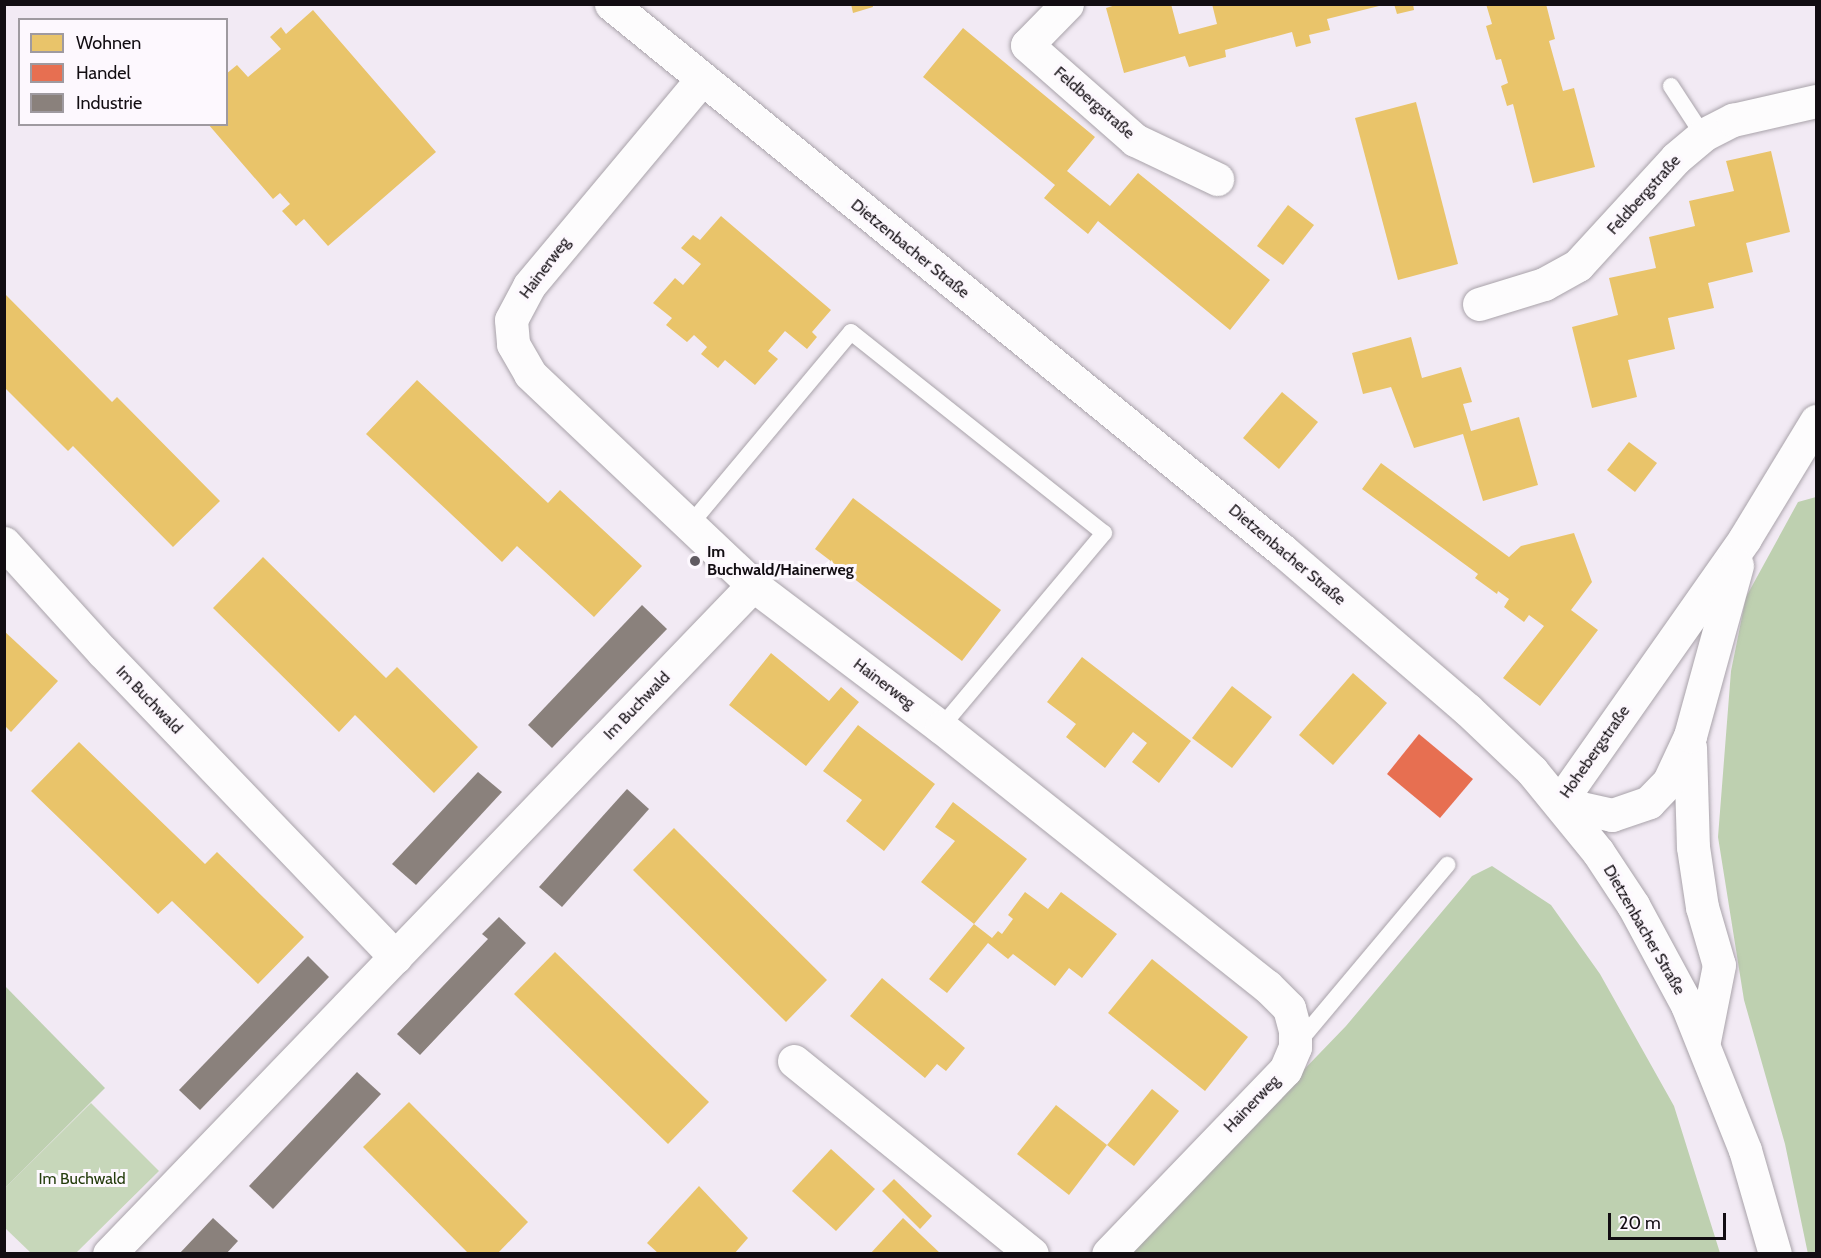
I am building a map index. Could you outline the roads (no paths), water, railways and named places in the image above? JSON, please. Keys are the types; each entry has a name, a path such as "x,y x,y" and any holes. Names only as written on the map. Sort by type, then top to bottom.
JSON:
{"street":[{"name":"Dietzenbacher Straße","path":"610,4 1366,620 1502,740 1559,803 1633,904 1704,1041 1745,1150 1775,1254"},
{"name":"Feldbergstraße","path":"1067,4 1027,45 1135,140 1217,179"},
{"name":"Hainerweg","path":"701,80 530,286 517,306 510,334 518,359 530,374 688,527 753,585 941,727 1268,986 1289,1008 1295,1031 1295,1047 1285,1070 1108,1254"},
{"name":"Feldbergstraße","path":"1479,304 1544,284 1578,265 1676,158 1703,135 1733,120 1816,101"},
{"name":"Hohebergstraße","path":"1745,538 1690,736 1670,782 1649,802 1612,815 1559,803 1745,538 1816,421"},
{"name":"Im Buchwald","path":"4,543 102,651 395,957"},
{"name":"Im Buchwald","path":"109,1254 753,585"},
{"path":"1690,736 1693,847 1702,907 1719,965 1704,1041"},
{"path":"794,1061 1032,1254"}],"lane":[{"path":"1671,86 1703,135"},
{"path":"688,527 851,332 1104,533 941,727"},
{"path":"1295,1047 1447,865"}],"place":[{"name":"Im Buchwald/Hainerweg","path":"695,561"}]}
